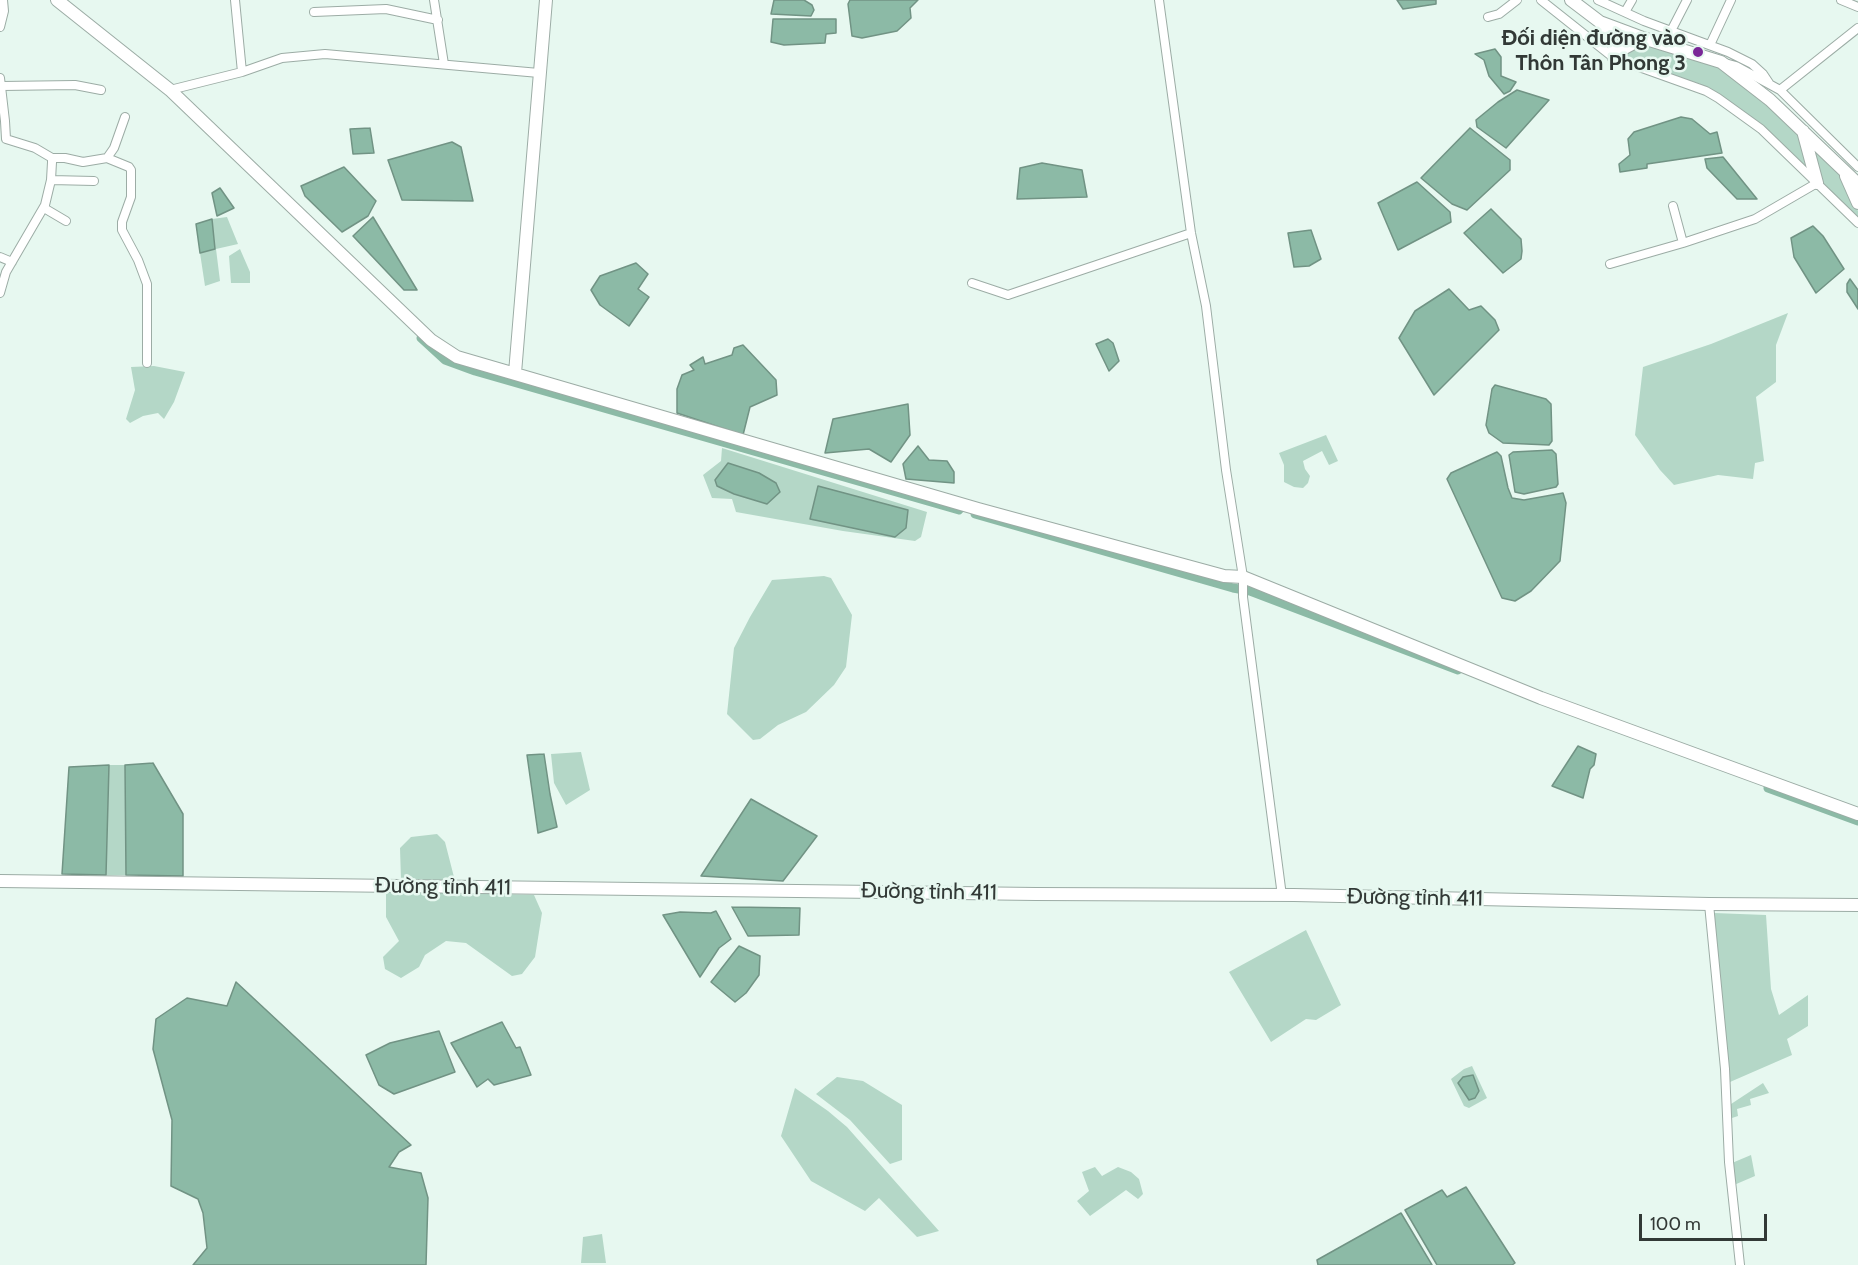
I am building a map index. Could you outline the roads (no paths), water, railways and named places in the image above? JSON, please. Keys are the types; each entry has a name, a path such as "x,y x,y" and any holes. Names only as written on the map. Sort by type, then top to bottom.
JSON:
{"main road":[{"path":"57,0 170,90 431,340 457,357 990,512 1224,576 1243,577 1541,698 1858,814"},
{"path":"514,373 546,0"},
{"path":"1571,0 1600,22 1721,62 1770,99 1858,184"},
{"path":"1600,22 1615,55 1643,38"},
{"path":"1802,130 1817,183"},
{"path":"1843,169 1858,203"},
{"name":"Đường tỉnh 411","path":"0,881 1304,895 1858,905"}],"street":[{"path":"0,27 4,11 3,0"},
{"path":"235,0 242,72"},
{"path":"435,0 444,64"},
{"path":"1159,0 1191,233 1206,306 1226,470 1243,577 1243,597 1282,896"},
{"path":"1488,17 1499,14 1517,0"},
{"path":"1541,0 1615,55 1711,93 1761,129 1858,224"},
{"path":"1598,0 1728,52 1752,64 1769,83"},
{"path":"1625,12 1632,0"},
{"path":"1671,31 1687,0"},
{"path":"1710,45 1731,0"},
{"path":"1841,0 1858,8"},
{"path":"314,12 385,5 438,20"},
{"path":"1780,90 1858,28"},
{"path":"170,90 242,72 282,58 325,54 539,73"},
{"path":"1721,62 1736,66 1780,90 1858,167"},
{"path":"101,90 75,85 1,82 3,142 34,148 52,158 83,162 107,158 131,170 131,197 122,222 122,230 138,260 147,284 147,363"},
{"path":"107,158 114,148 125,117"},
{"path":"0,293 6,273 44,208 51,180 52,158"},
{"path":"51,180 94,181"},
{"path":"1610,264 1755,219 1817,183"},
{"path":"1673,206 1683,243"},
{"path":"44,208 66,220"},
{"path":"972,283 1008,295 1191,233"},
{"path":"0,257 12,262"},
{"path":"1709,904 1725,1070 1729,1162 1740,1265"}],"waterway":[{"path":"421,338 445,360 475,371 959,510"},
{"path":"975,514 1250,591 1458,670"},
{"path":"1768,788 1858,821"}],"place":[{"name":"Đối diện đường vào Thôn Tân Phong 3","path":"1698,52"}]}
